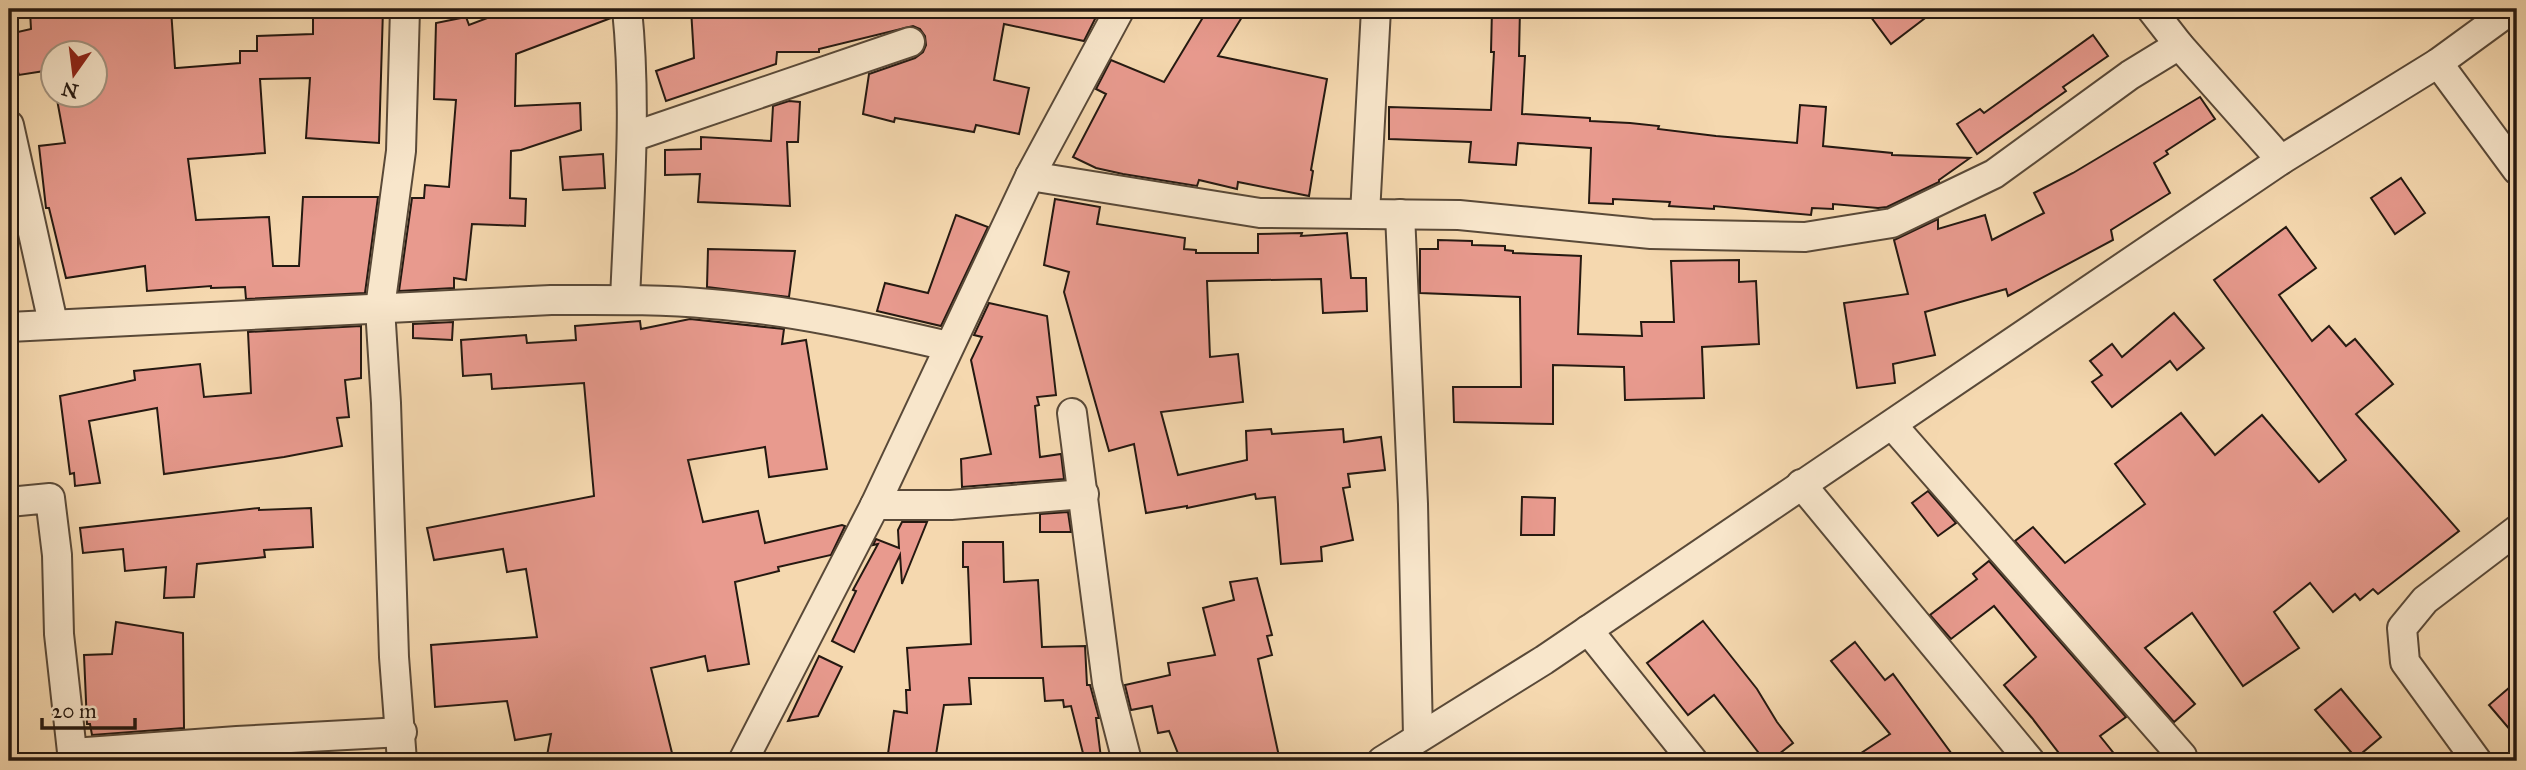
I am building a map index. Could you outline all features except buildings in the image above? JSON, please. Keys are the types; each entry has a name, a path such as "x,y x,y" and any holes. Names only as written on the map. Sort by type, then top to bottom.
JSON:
{"street":[{"path":"402,761 402,733 394,657 386,403 380,308 401,151 405,9"},
{"path":"625,300 632,138 631,44 627,9"},
{"path":"743,761 875,505 1030,176 1120,9"},
{"path":"1365,214 1376,9"},
{"path":"2151,9 2179,45 2281,160"},
{"path":"1382,761 1418,736 1544,660 2281,160 2438,63 2512,9"},
{"path":"632,138 910,42"},
{"path":"1030,176 1260,213 1459,215 1651,234 1805,237 1892,223 1994,174 2130,75 2179,45"},
{"path":"2438,63 2517,170"},
{"path":"9,125 53,323"},
{"path":"1400,214 1413,504 1418,736"},
{"path":"9,327 551,300 625,300 712,304 805,317 859,325 948,346"},
{"path":"1072,413 1107,683 1127,761"},
{"path":"1892,426 2182,756"},
{"path":"1801,484 2030,761"},
{"path":"875,505 951,505 1084,494"},
{"path":"9,502 50,498 57,555 58,634 73,757 237,741 402,733"},
{"path":"2477,761 2405,662 2402,628 2425,600 2517,530"},
{"path":"1588,630 1693,761"}]}
